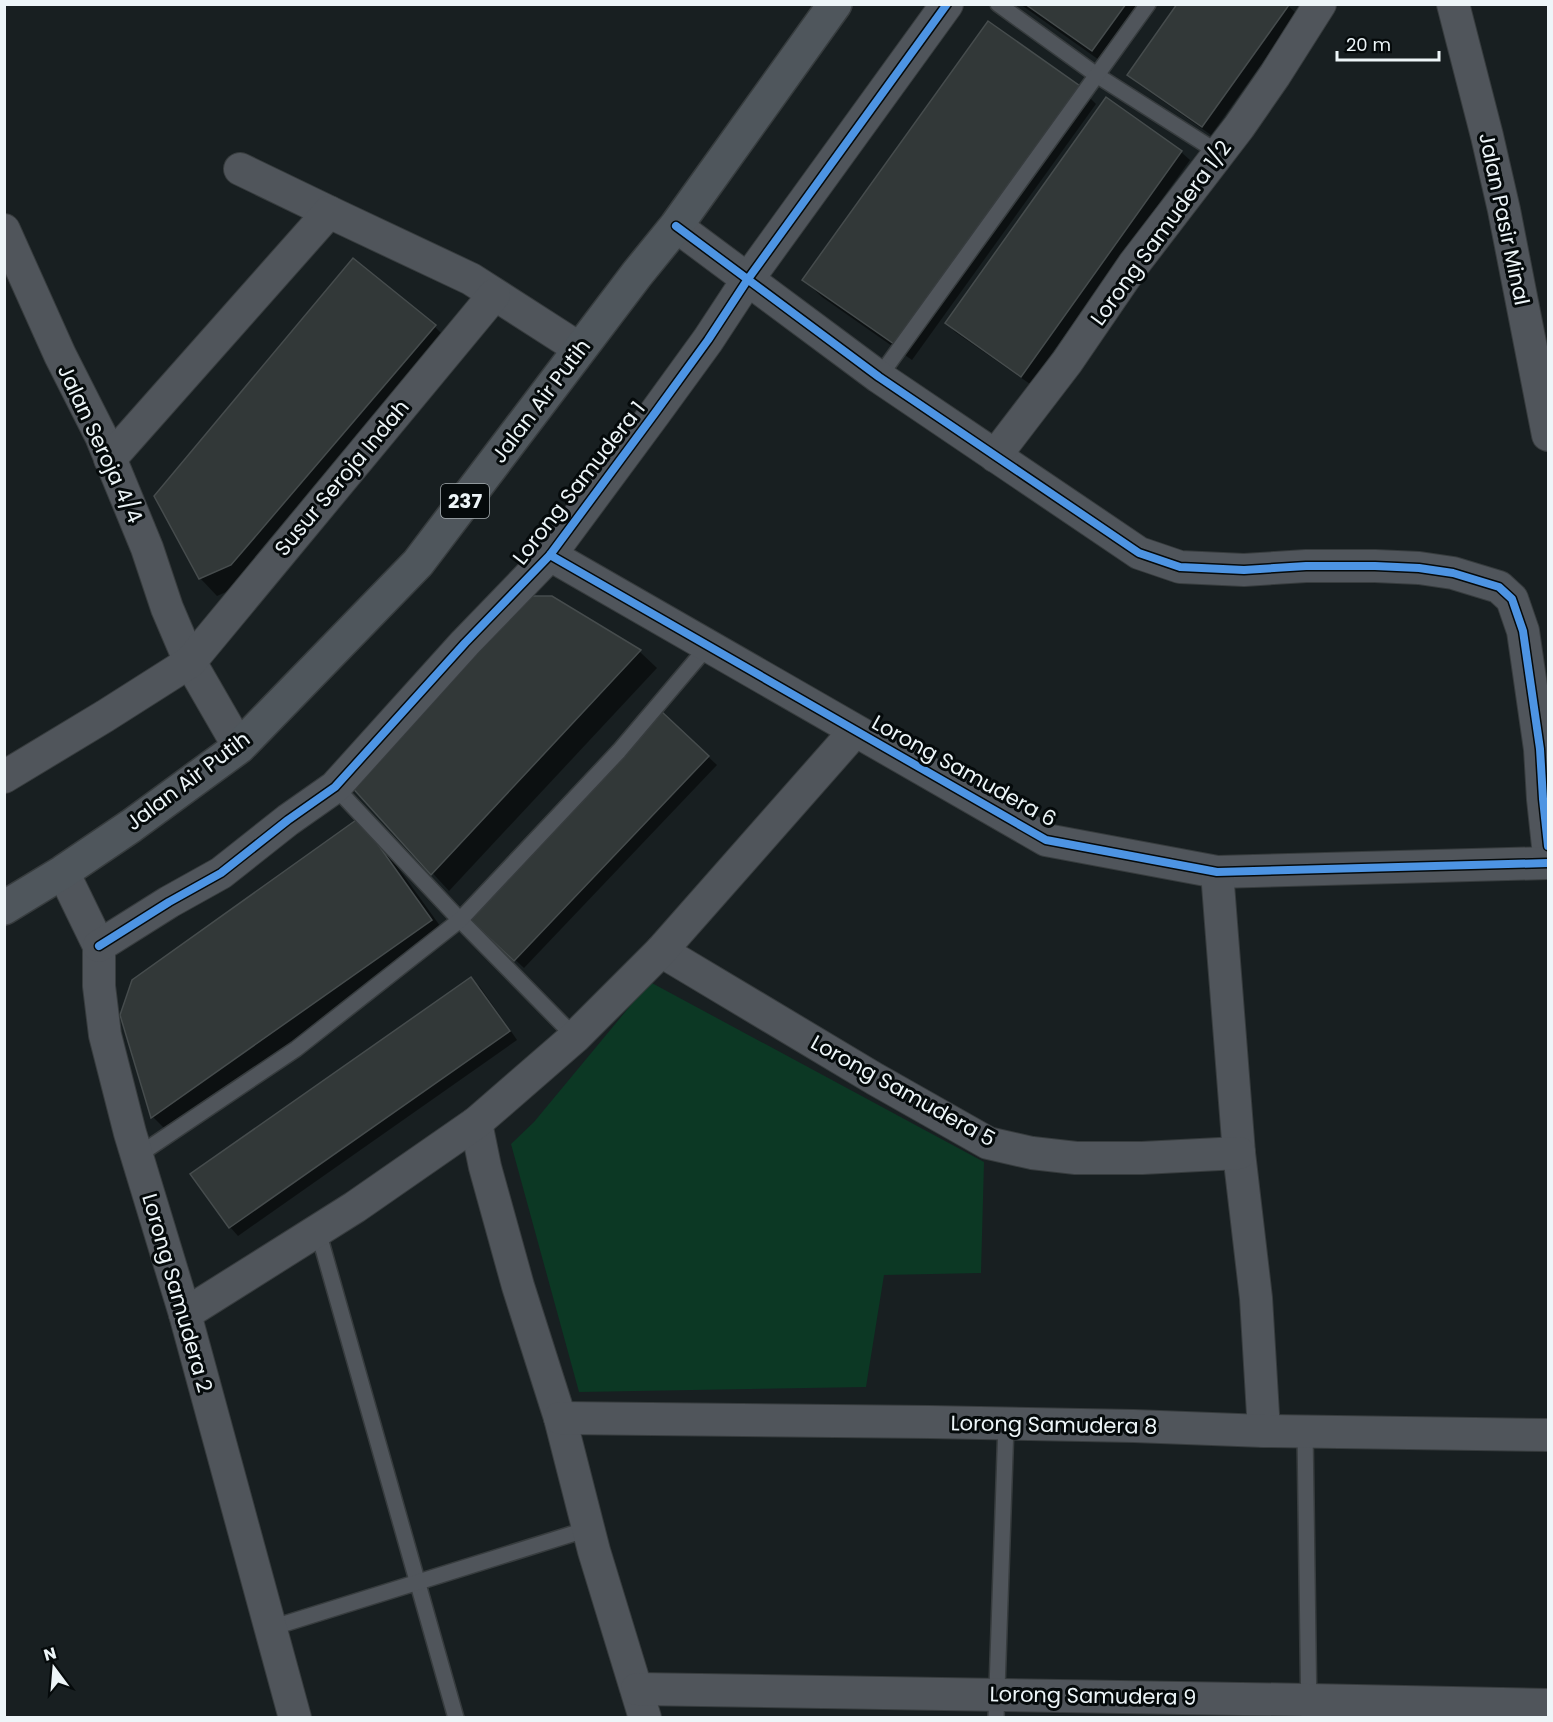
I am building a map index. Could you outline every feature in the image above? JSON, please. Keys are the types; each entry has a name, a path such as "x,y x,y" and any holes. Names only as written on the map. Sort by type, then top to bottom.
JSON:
{"main road":[{"name":"Jalan Air Putih","path":"4,908 132,826 239,747 418,563 676,226 835,4"}],"street":[{"name":"Lorong Samudera 1","path":"99,946 169,902 221,873 288,820 335,787 465,643 550,555 708,340 748,279 947,4"},
{"name":"Lorong Samudera 1/2","path":"995,456 1067,362 1134,264 1219,153 1275,75 1320,4"},
{"name":"Jalan Pasir Minal","path":"1453,4 1504,210 1548,435"},
{"path":"240,169 471,279 580,350"},
{"path":"110,459 329,212"},
{"path":"676,226 879,377 1138,553 1180,567 1244,570 1306,566 1419,568 1453,573 1499,587 1512,599 1523,631 1544,748 1543,799 1548,846"},
{"name":"Jalan Seroja 4/4","path":"4,230 60,356 101,436 147,548 166,608 190,662 239,747"},
{"name":"Susur Seroja Indah","path":"190,662 494,295"},
{"name":"Lorong Samudera 6","path":"550,555 1046,840 1216,872 1548,863"},
{"path":"4,777 190,662"},
{"path":"185,1314 318,1232 429,1157 476,1123 575,1037 661,951 855,731"},
{"name":"Lorong Samudera 2","path":"63,872 99,946 99,986 105,1035 137,1156 185,1314 295,1718"},
{"path":"1216,872 1239,1153 1256,1298 1264,1431"},
{"name":"Lorong Samudera 5","path":"661,951 875,1079 988,1143 1032,1153 1076,1158 1142,1158 1239,1153"},
{"path":"476,1123 485,1167 518,1286 560,1418 588,1529 641,1703"},
{"name":"Lorong Samudera 8","path":"560,1418 1134,1426 1264,1431 1548,1435"},
{"name":"Lorong Samudera 9","path":"641,1703 1309,1708 1548,1705"}],"lane":[{"path":"998,4 1098,76 1219,153"},
{"path":"879,377 1148,4"},
{"path":"137,1156 296,1049 460,920 619,752 708,646"},
{"path":"335,787 460,920 575,1037"},
{"path":"318,1232 456,1718"},
{"path":"996,1706 1006,1424"},
{"path":"1305,1431 1309,1708"},
{"path":"271,1628 588,1529"}],"green space":[{"path":"650,982 984,1162 981,1273 884,1275 866,1387 579,1392 511,1144 534,1122"}],"building":[{"path":"1025,4 1126,4 1092,51"},
{"path":"1177,4 1289,5 1202,127 1127,75"},
{"path":"988,21 1080,86 894,344 802,280"},
{"path":"1106,97 1182,151 1021,377 945,323"},
{"path":"353,258 436,325 231,565 199,579 154,496"},
{"path":"517,596 552,596 641,650 431,875 349,784"},
{"path":"661,711 709,756 514,961 466,916"},
{"path":"359,818 432,920 151,1118 120,1015 132,980"},
{"path":"471,977 510,1031 229,1228 190,1174"}],"cycle path":[{"path":"99,946 169,902 221,873 288,820 335,787 465,643 550,555 708,340 748,279 947,4"},
{"path":"676,226 879,377 1139,553 1180,567 1244,570 1306,566 1419,568 1453,573 1499,587 1512,599 1523,631 1540,749 1548,846"},
{"path":"550,555 1046,840 1217,872 1548,863"}]}
